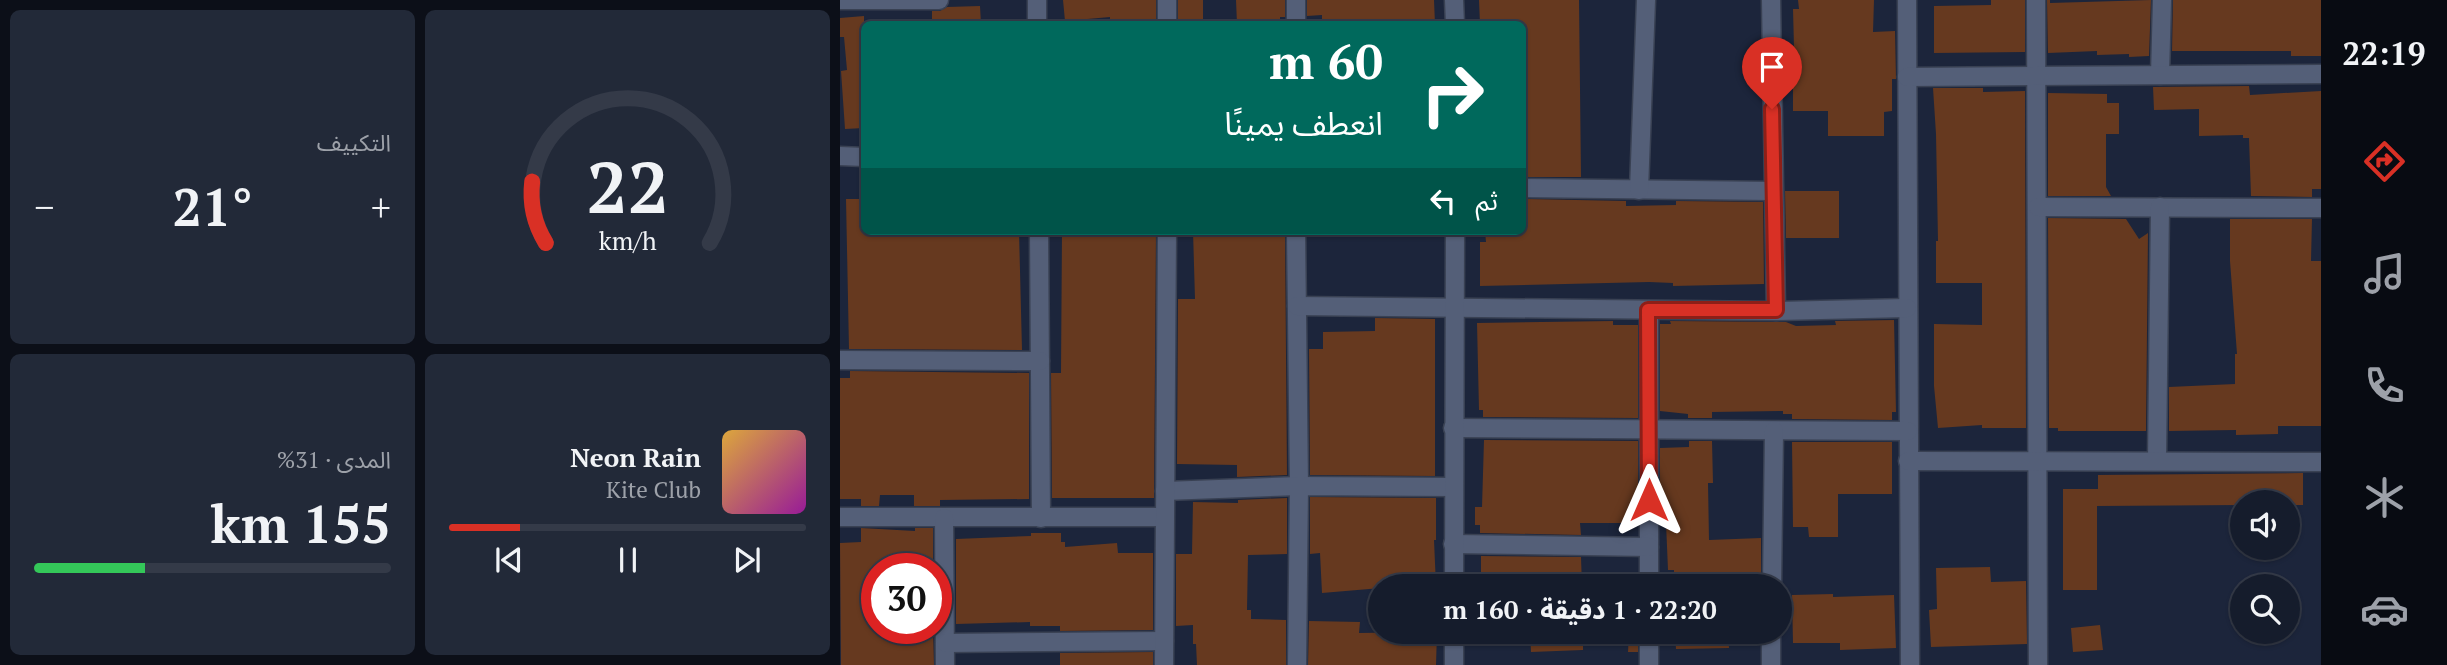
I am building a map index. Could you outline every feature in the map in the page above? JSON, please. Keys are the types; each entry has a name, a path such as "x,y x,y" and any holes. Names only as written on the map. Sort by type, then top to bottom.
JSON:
{"street":[{"path":"840,1 939,0"},
{"path":"1037,0 1037,21"},
{"path":"1167,0 1167,21"},
{"path":"1296,0 1296,21"},
{"path":"1454,0 1455,21"},
{"path":"1639,190 1646,0"},
{"path":"1771,0 1776,310"},
{"path":"1908,0 1910,665"},
{"path":"2036,0 2038,665"},
{"path":"2160,75 2162,0"},
{"path":"1907,77 2321,74"},
{"path":"840,156 861,157"},
{"path":"1526,188 1772,191"},
{"path":"2038,207 2321,208"},
{"path":"2157,460 2160,207"},
{"path":"1039,235 1041,518"},
{"path":"1164,665 1167,235"},
{"path":"1296,235 1299,486 1297,665"},
{"path":"1454,574 1455,235"},
{"path":"1297,306 1648,310 1907,308"},
{"path":"1648,310 1649,574"},
{"path":"840,360 1040,361"},
{"path":"1453,428 1908,431"},
{"path":"1772,574 1774,430"},
{"path":"1908,461 2321,462"},
{"path":"1165,491 1299,486 1453,487"},
{"path":"840,517 1164,517"},
{"path":"944,518 945,553"},
{"path":"1453,544 1649,547"},
{"path":"952,643 1164,641"},
{"path":"945,665 946,644"},
{"path":"1454,644 1454,665"},
{"path":"1649,644 1649,665"},
{"path":"1771,665 1772,644"}],"building":[{"path":"1063,0 1156,0 1156,21 1110,21 1110,17 1065,21"},
{"path":"1178,0 1203,0 1203,19 1178,19"},
{"path":"1236,0 1285,0 1285,17 1280,17 1280,21 1237,21"},
{"path":"1307,0 1434,0 1435,21 1322,21 1322,15 1307,16"},
{"path":"1479,0 1579,0 1581,177 1527,177 1526,21 1480,21"},
{"path":"1798,0 1874,0 1873,32 1895,31 1896,79 1892,79 1892,111 1884,112 1884,136 1828,136 1828,111 1793,111 1793,9 1799,9"},
{"path":"1991,0 2025,0 2025,52 1934,53 1934,6 1991,5"},
{"path":"2047,0 2050,0 2050,3 2151,0 2149,56 2097,55 2097,51 2048,53"},
{"path":"2173,0 2321,0 2321,56 2291,56 2291,51 2172,51"},
{"path":"980,6 981,21 932,21 932,11 947,7"},
{"path":"864,16 864,21 861,21 861,128 845,129 841,71 847,70 844,37 840,37 840,18"},
{"path":"2249,86 2250,95 2321,91 2321,189 2312,189 2312,197 2251,196 2249,138 2243,138 2243,135 2199,136 2199,109 2154,110 2153,87"},
{"path":"1933,88 1983,88 1983,92 2025,91 2026,428 1982,428 1982,425 1938,428 1934,386 1934,324 1982,325 1982,283 1936,283 1938,241"},
{"path":"2048,93 2107,94 2107,103 2119,103 2119,134 2106,134 2106,187 2111,196 2048,196"},
{"path":"1785,191 1839,191 1839,238 1786,238"},
{"path":"846,199 861,199 861,235 1019,235 1022,350 849,349"},
{"path":"1527,199 1626,201 1626,206 1676,205 1676,201 1763,202 1764,284 1673,286 1673,283 1649,282 1480,286 1480,242 1486,242 1485,235 1526,235"},
{"path":"2048,218 2126,219 2139,239 2148,233 2146,431 2058,431 2058,428 2049,428"},
{"path":"2230,219 2312,219 2311,261 2321,261 2321,426 2278,426 2278,434 2236,435 2236,430 2169,431 2169,387 2235,384 2237,354 2230,261"},
{"path":"1062,235 1156,235 1154,498 1052,498 1051,373 1061,373"},
{"path":"1193,235 1285,235 1287,475 1237,477 1237,465 1177,464 1178,299 1195,299"},
{"path":"1375,318 1435,319 1435,476 1310,475 1309,349 1323,349 1323,332 1375,331"},
{"path":"1894,320 1896,412 1892,412 1892,420 1792,419 1792,414 1783,414 1783,411 1712,412 1712,418 1688,418 1688,414 1660,411 1660,324 1671,324 1670,321 1786,322 1796,326 1836,325 1835,321"},
{"path":"1613,321 1613,325 1638,325 1638,418 1483,417 1483,410 1479,410 1477,323"},
{"path":"850,371 1029,373 1029,499 940,500 940,506 914,506 914,495 880,495 879,506 861,506 861,499 840,499 840,378 850,378"},
{"path":"1484,440 1638,441 1638,523 1580,523 1581,535 1480,533 1480,525 1475,525 1475,507 1482,507"},
{"path":"1689,441 1712,441 1713,483 1708,483 1709,540 1761,538 1761,574 1674,574 1674,570 1668,570 1666,523 1660,523 1660,448 1689,447"},
{"path":"1792,442 1892,442 1892,494 1838,494 1838,537 1809,537 1808,527 1793,527"},
{"path":"2303,473 2303,505 2300,505 2300,490 2230,490 2230,505 2097,506 2097,590 2063,590 2063,489 2098,489 2098,475"},
{"path":"1310,497 1436,498 1435,574 1368,574 1368,589 1322,593 1320,553 1310,554"},
{"path":"1287,498 1287,554 1248,555 1247,610 1251,610 1251,619 1286,620 1286,665 1197,665 1193,625 1176,626 1176,554 1192,554 1193,502 1238,503 1238,500"},
{"path":"861,528 915,531 915,528 933,528 933,553 861,553 861,644 933,644 934,665 841,665 840,543 861,542"},
{"path":"1031,533 1061,533 1061,542 1065,542 1065,547 1117,543 1118,553 1153,553 1153,630 1060,631 1060,626 1030,626 1030,622 956,624 956,539 1031,536"},
{"path":"1481,556 1581,557 1582,574 1481,574"},
{"path":"1990,567 1991,582 2026,581 2027,644 1931,647 1929,610 1937,609 1936,568"},
{"path":"1792,595 1894,595 1896,648 1840,650 1840,643 1793,643"},
{"path":"1309,621 1360,622 1359,633 1368,633 1368,644 1437,644 1436,665 1308,665"},
{"path":"2100,625 2103,650 2073,652 2071,628"},
{"path":"1531,644 1583,644 1583,650 1531,652"},
{"path":"1628,644 1638,644 1638,652 1628,652"},
{"path":"1676,644 1729,644 1729,648 1676,649"},
{"path":"1153,652 1153,665 1060,665 1060,653"}],"route":[{"path":"1649,500 1648,310 1776,310 1772,109"}]}
